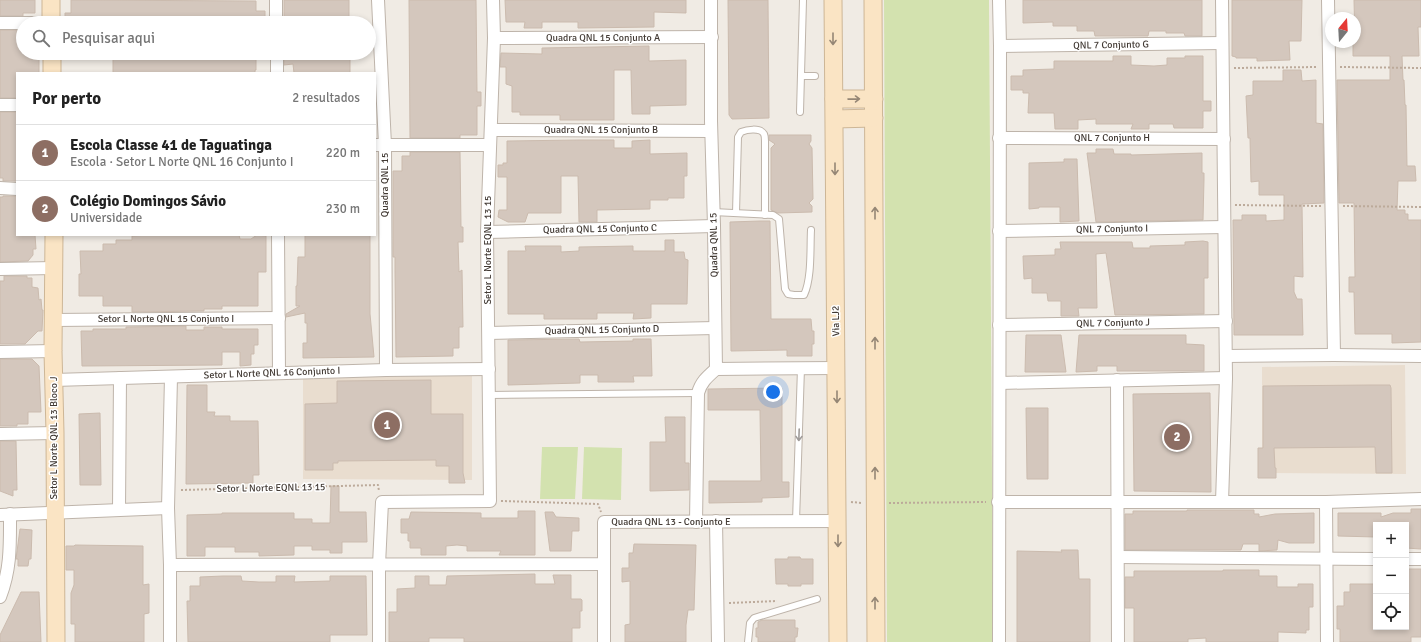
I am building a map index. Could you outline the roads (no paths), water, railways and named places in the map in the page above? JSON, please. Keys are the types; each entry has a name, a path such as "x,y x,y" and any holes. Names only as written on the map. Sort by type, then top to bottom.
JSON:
{"main road":[{"path":"51,0 51,16"},
{"name":"Via LJ2","path":"833,0 838,642"},
{"path":"873,0 876,642"},
{"path":"52,60 52,72"},
{"path":"834,99 874,99"},
{"path":"835,119 874,118"},
{"name":"Setor L Norte QNL 13 Bloco J","path":"54,236 53,351 56,642"}],"street":[{"path":"276,0 276,16"},
{"name":"Quadra QNL 15","path":"378,0 386,370"},
{"name":"Setor L Norte EQNL 13 15","path":"379,565 382,502 490,501 487,232 494,38 493,0"},
{"name":"Quadra QNL 15","path":"711,0 711,131 716,369"},
{"path":"999,0 1000,383 994,502 999,642"},
{"path":"1222,0 1226,321 1226,378 1222,502"},
{"path":"1328,0 1334,355"},
{"path":"0,22 16,22"},
{"name":"Quadra QNL 15 Conjunto A","path":"494,38 712,37"},
{"name":"QNL 7 Conjunto G","path":"1000,46 1222,43"},
{"path":"277,60 277,72"},
{"path":"0,105 16,105"},
{"name":"Quadra QNL 15 Conjunto B","path":"491,130 711,131"},
{"name":"QNL 7 Conjunto H","path":"999,138 1224,139"},
{"path":"380,145 490,145"},
{"path":"0,188 16,189"},
{"name":"Quadra QNL 15 Conjunto C","path":"487,232 714,226"},
{"name":"QNL 7 Conjunto I","path":"999,231 1224,227"},
{"path":"278,236 279,373"},
{"path":"0,269 54,268"},
{"name":"Setor L Norte QNL 15 Conjunto I","path":"53,320 279,318"},
{"name":"QNL 7 Conjunto J","path":"999,325 1226,321"},
{"name":"Quadra QNL 15 Conjunto D","path":"489,333 715,328"},
{"path":"0,352 53,351"},
{"path":"1226,356 1421,356"},
{"path":"696,522 698,393 700,385 704,379 716,369 837,368"},
{"name":"Setor L Norte QNL 16 Conjunto I","path":"54,380 386,370 489,369"},
{"path":"170,642 168,508 171,376"},
{"path":"119,509 120,378"},
{"path":"1000,383 1226,378"},
{"path":"1117,380 1118,642"},
{"path":"0,434 55,433"},
{"path":"994,502 1326,502 1421,499"},
{"path":"1326,502 1327,642"},
{"path":"0,597 6,583 10,563 5,514 168,508"},
{"path":"716,521 718,642"},
{"name":"Quadra QNL 13 - Conjunto E","path":"604,642 604,522 838,521"},
{"path":"1118,557 1373,559"},
{"path":"1409,559 1421,560"},
{"path":"170,565 604,564"},
{"path":"379,565 379,642"}],"lane":[{"path":"800,112 803,0"},
{"path":"802,76 815,76"},
{"path":"736,213 738,137 740,132 746,130 760,130 764,134 765,141 765,215"},
{"path":"713,212 773,215 779,218 785,289 788,294 804,294 805,292 809,275 811,230"},
{"path":"796,521 801,368"},
{"path":"489,394 698,393"},
{"path":"748,642 750,623 754,618 817,599"}],"place":[{"name":"Escola Classe 41 de Taguatinga","path":"387,425"},
{"name":"Colégio Domingos Sávio","path":"1177,437"}]}
